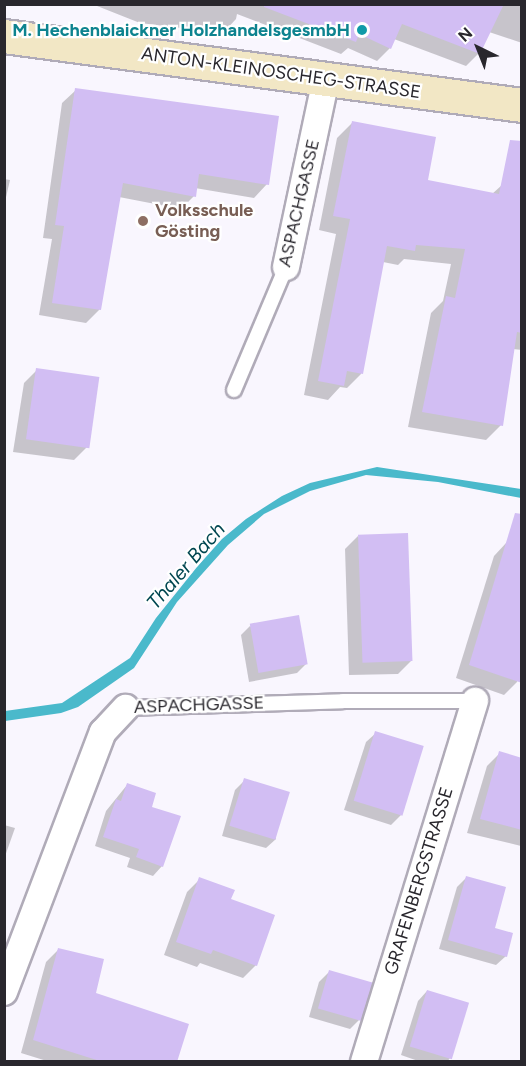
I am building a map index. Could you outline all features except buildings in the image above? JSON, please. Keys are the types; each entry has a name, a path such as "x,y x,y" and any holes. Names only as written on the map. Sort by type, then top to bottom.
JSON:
{"main road":[{"name":"ANTON-KLEINOSCHEG-STRASSE","path":"4,36 522,105"}],"street":[{"name":"ASPACHGASSE","path":"286,267 326,79"},
{"name":"GRAFENBERGSTRASSE","path":"364,1062 475,702"},
{"name":"ASPACHGASSE","path":"4,992 103,732 125,708"}],"lane":[{"name":"ASPACHGASSE","path":"234,390 286,267"},
{"name":"ASPACHGASSE","path":"125,708 343,701 475,702"}],"water":[{"name":"Thaler Bach","path":"377,467 521,489 521,498 438,482 366,475 310,491 264,514 228,545 177,602 134,668 78,707 61,713 5,721 5,711 62,703 130,658 156,618 197,567 222,539 246,519 282,496 310,483"}],"place":[{"name":"M. Hechenblaickner HolzhandelsgesmbH","path":"362,30"},
{"name":"Volksschule Gösting","path":"143,221"}]}
